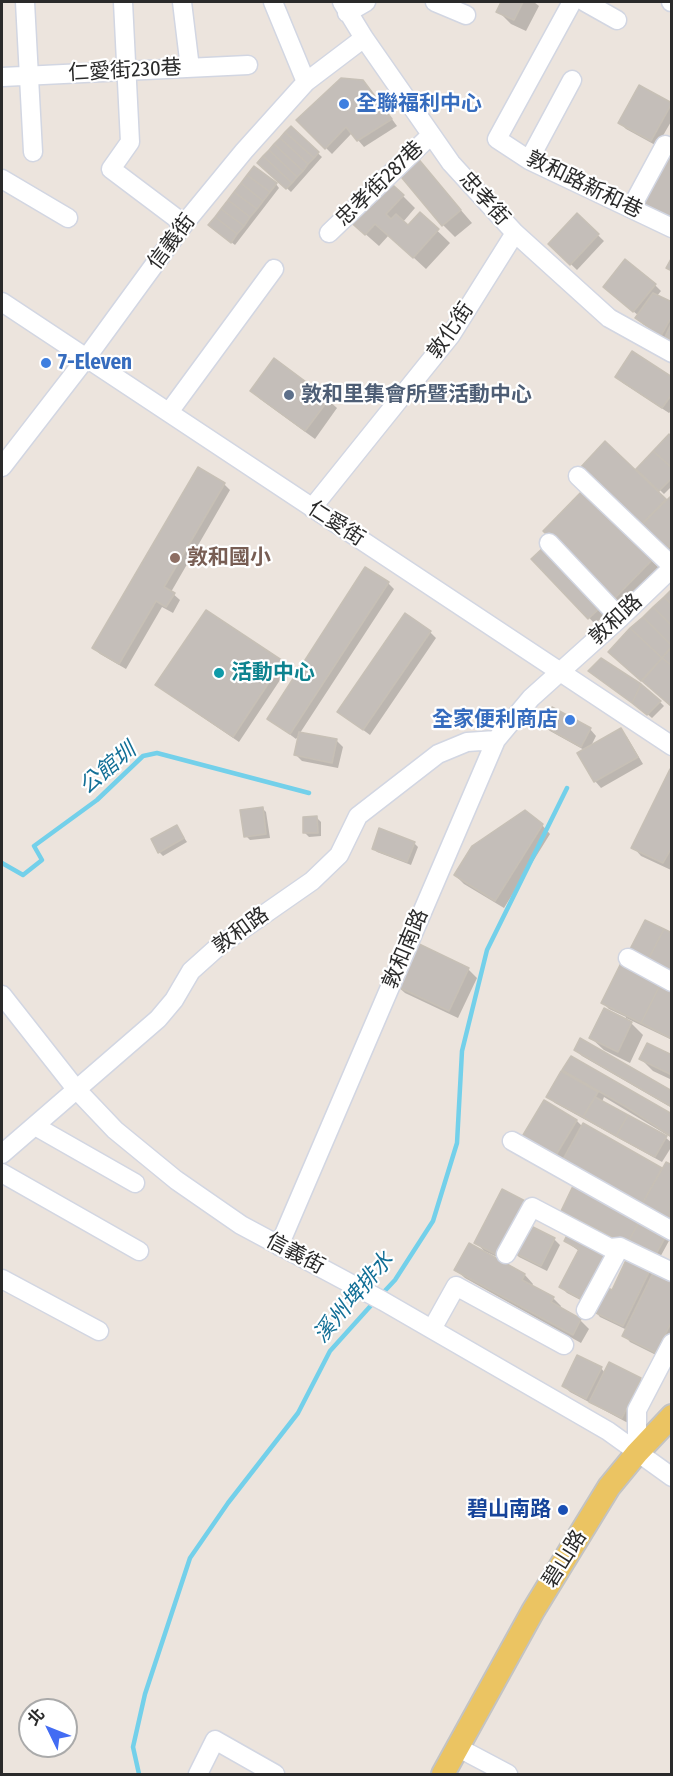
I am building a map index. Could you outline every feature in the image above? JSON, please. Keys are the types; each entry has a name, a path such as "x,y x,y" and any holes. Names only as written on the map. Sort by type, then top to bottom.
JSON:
{"main road":[{"path":"637,1453 672,1416"},
{"name":"碧山路","path":"442,1774 533,1611 609,1487 637,1453"}],"street":[{"path":"25,2 33,152"},
{"path":"123,2 130,142 111,169 184,224"},
{"path":"182,2 190,68"},
{"path":"273,2 306,82"},
{"path":"345,7 366,2"},
{"path":"435,2 466,15"},
{"name":"敦和路新和巷","path":"572,2 497,139 529,160 672,228"},
{"path":"585,2 617,20"},
{"name":"忠孝街","path":"345,7 451,163 515,233 609,318 672,353"},
{"name":"信義街","path":"2,467 87,357 184,224 244,152 306,82 364,38"},
{"name":"仁愛街230巷","path":"2,77 248,65"},
{"path":"529,160 572,80"},
{"name":"忠孝街287巷","path":"329,233 431,135"},
{"path":"631,208 665,145"},
{"path":"2,179 68,218"},
{"name":"敦化街","path":"312,508 451,335 515,233"},
{"path":"169,412 274,269"},
{"name":"仁愛街","path":"2,302 560,671 669,740"},
{"path":"578,476 672,567"},
{"path":"549,543 620,618"},
{"name":"敦和路","path":"560,671 620,618 672,567"},
{"name":"敦和南路","path":"279,1246 496,740 531,698 560,671"},
{"name":"敦和路","path":"2,1154 158,1019 174,1000 191,971 219,945 312,881 326,868 339,855 357,816 438,754 467,742 496,740"},
{"path":"627,958 672,982"},
{"name":"信義街","path":"2,995 76,1089 115,1130 176,1180 241,1225 432,1329 608,1431 672,1477"},
{"path":"35,1126 135,1183"},
{"path":"513,1142 672,1231"},
{"path":"2,1173 138,1251"},
{"path":"506,1254 532,1207 610,1248 620,1247 672,1272"},
{"path":"586,1310 620,1247"},
{"path":"2,1279 99,1330"},
{"path":"432,1329 456,1286 564,1345"},
{"path":"637,1453 636,1410 672,1343"},
{"path":"198,1774 216,1740 275,1774"},
{"path":"457,1747 508,1774"}],"building":[{"path":"501,2 523,2 514,20 496,12"},
{"path":"341,78 363,80 392,119 357,141 346,127 325,149 296,120"},
{"path":"639,85 672,103 651,141 618,123"},
{"path":"291,126 319,152 314,158 285,132"},
{"path":"285,132 314,158 308,164 280,138"},
{"path":"280,138 308,164 303,171 274,144"},
{"path":"274,144 303,171 297,177 269,150"},
{"path":"672,149 672,223 640,206"},
{"path":"269,150 297,177 292,183 263,156"},
{"path":"263,156 292,183 286,189 257,163"},
{"path":"416,156 461,210 442,226 397,172"},
{"path":"254,166 277,183 270,192 247,175"},
{"path":"247,175 270,192 263,201 241,183"},
{"path":"384,177 404,195 386,214 391,219 396,214 408,225 420,212 439,229 413,258 375,224 365,235 347,219"},
{"path":"241,183 263,201 257,209 234,192"},
{"path":"234,192 257,209 250,217 228,200"},
{"path":"228,200 250,217 244,226 221,209"},
{"path":"221,209 244,226 237,234 215,217"},
{"path":"577,213 599,234 570,265 548,244"},
{"path":"215,217 237,234 231,243 208,225"},
{"path":"672,257 672,271 666,268"},
{"path":"625,259 656,284 633,312 603,287"},
{"path":"653,293 672,302 672,316 661,336 635,318"},
{"path":"672,322 672,340 665,337"},
{"path":"632,351 672,377 672,394 662,408 615,377"},
{"name":"敦和里集會所暨活動中心","path":"274,358 329,399 305,431 250,391"},
{"path":"669,434 672,436 672,468 653,451"},
{"path":"605,441 666,499 640,526 579,469"},
{"path":"653,451 672,468 672,478 659,491 636,469"},
{"path":"198,467 225,483 164,587 175,593 166,607 156,601 119,664 92,648"},
{"path":"583,490 653,559 613,600 543,531"},
{"path":"672,495 672,544 664,551 640,526"},
{"path":"546,545 603,605 588,619 531,559"},
{"path":"365,567 389,582 290,734 267,719"},
{"path":"672,590 672,605 664,597"},
{"path":"664,597 672,605 672,626 653,607"},
{"path":"653,607 672,626 672,646 643,617"},
{"name":"活動中心","path":"206,610 283,661 233,737 155,685"},
{"path":"405,613 431,631 363,730 337,712"},
{"path":"643,617 672,646 662,658 630,628"},
{"path":"630,628 662,658 641,681 608,652"},
{"path":"672,647 672,666 662,658"},
{"path":"601,658 641,684 632,703 588,671"},
{"path":"662,658 672,666 672,707 642,681"},
{"path":"641,684 661,701 647,715 632,703"},
{"path":"552,707 591,728 581,747 542,725"},
{"path":"621,728 638,757 594,782 577,753"},
{"path":"299,732 337,739 332,763 294,755"},
{"path":"670,769 672,770 672,847 663,863 631,848"},
{"path":"263,807 266,834 244,837 240,810"},
{"path":"525,810 543,824 495,901 454,875 472,846"},
{"path":"317,816 318,833 303,833 303,817"},
{"path":"177,825 184,838 158,853 151,839"},
{"path":"379,828 415,842 407,862 372,849"},
{"path":"645,920 664,929 648,960 629,951"},
{"path":"664,929 672,933 670,973 647,962"},
{"path":"415,942 469,968 449,1011 394,985"},
{"path":"621,963 661,983 641,1023 601,1003"},
{"path":"661,983 672,988 672,1039 641,1023"},
{"path":"604,1008 632,1022 618,1052 589,1038"},
{"path":"580,1038 672,1091 672,1107 574,1050"},
{"path":"647,1043 672,1055 672,1075 639,1059"},
{"path":"571,1056 672,1114 672,1137 628,1108 562,1070"},
{"path":"561,1071 598,1092 583,1117 546,1097"},
{"path":"595,1097 628,1115 616,1136 583,1117"},
{"path":"544,1100 577,1120 553,1160 520,1140"},
{"path":"628,1115 667,1136 655,1157 616,1136"},
{"path":"583,1123 662,1168 641,1206 562,1161"},
{"path":"666,1162 672,1165 670,1222 641,1206"},
{"path":"573,1186 640,1220 627,1244 561,1211"},
{"path":"502,1189 529,1203 501,1257 474,1243"},
{"path":"640,1220 667,1234 654,1258 627,1244"},
{"path":"525,1223 555,1238 541,1266 511,1251"},
{"path":"569,1231 608,1252 583,1300 559,1287 579,1249 564,1241"},
{"path":"469,1243 525,1274 522,1280 554,1297 551,1302 581,1319 573,1335 454,1270"},
{"path":"627,1258 650,1270 623,1326 592,1311 604,1286 612,1290"},
{"path":"653,1273 672,1283 672,1321 656,1353 622,1336"},
{"path":"577,1355 602,1367 586,1399 562,1386"},
{"path":"609,1362 641,1378 622,1418 589,1402"}],"waterway":[{"name":"公館圳","path":"2,863 23,875 42,860 34,846 97,800 143,756 157,753 309,793"},
{"name":"溪州埤排水","path":"381,1295 395,1280 433,1221 457,1143 462,1051 487,950 567,788"},
{"name":"溪州埤排水","path":"139,1774 133,1747 145,1694 190,1558 228,1503 298,1413 330,1351 375,1301"}],"place":[{"name":"全聯福利中心","path":"344,104"},
{"name":"7-Eleven","path":"46,363"},
{"name":"敦和里集會所暨活動中心","path":"289,395"},
{"name":"敦和國小","path":"175,558"},
{"name":"活動中心","path":"219,673"},
{"name":"全家便利商店","path":"570,720"},
{"name":"碧山南路","path":"563,1510"}]}
